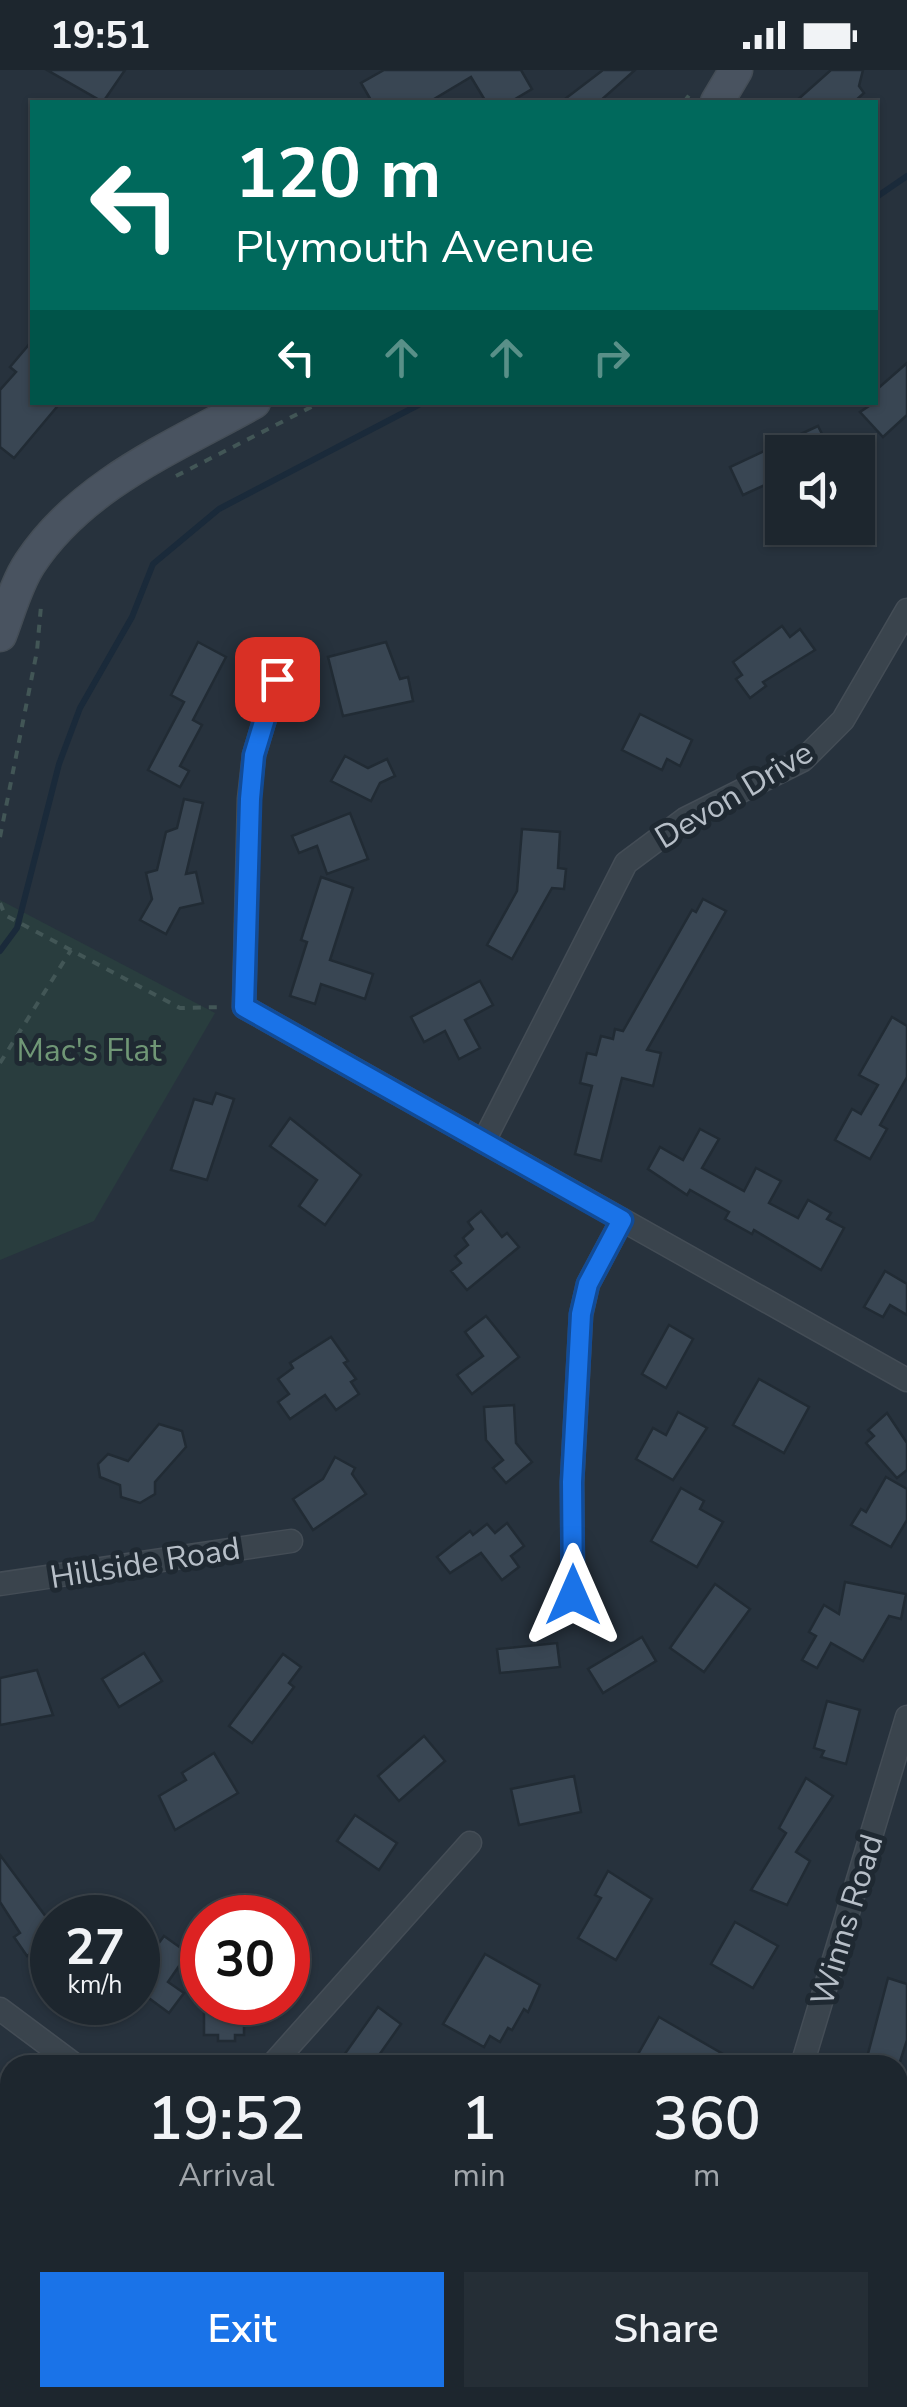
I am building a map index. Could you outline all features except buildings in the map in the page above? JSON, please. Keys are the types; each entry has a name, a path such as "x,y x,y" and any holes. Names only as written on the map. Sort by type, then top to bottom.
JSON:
{"main road":[{"path":"718,100 736,70"},
{"path":"0,635 28,566 62,521 102,487 249,405"}],"street":[{"name":"Devon Drive","path":"484,1142 626,863 685,819 802,760 843,720 907,610"},
{"path":"277,679 254,755 244,1007 907,1380"},
{"path":"573,1595 572,1482 581,1314 588,1284 622,1220"},
{"name":"Hillside Road","path":"0,1584 291,1540"},
{"name":"Winns Road","path":"805,2055 907,1717"},
{"path":"281,2055 470,1843"},
{"path":"0,2010 62,2055"}],"path":[{"path":"168,480 210,463 316,405"},
{"path":"0,837 37,651 43,590"},
{"path":"0,797 6,800"},
{"path":"0,903 4,914 180,1008 244,1007"},
{"path":"0,1063 71,950"}],"green space":[{"name":"Mac's Flat","path":"0,900 215,1013 94,1221 0,1260"}],"waterway":[{"path":"878,196 907,176"},
{"path":"0,951 17,928 59,764 80,708 132,617 153,564 219,509 418,405"}],"route":[{"path":"277,679 254,755 244,1007 622,1220 588,1284 581,1314 572,1482 573,1595"}]}
